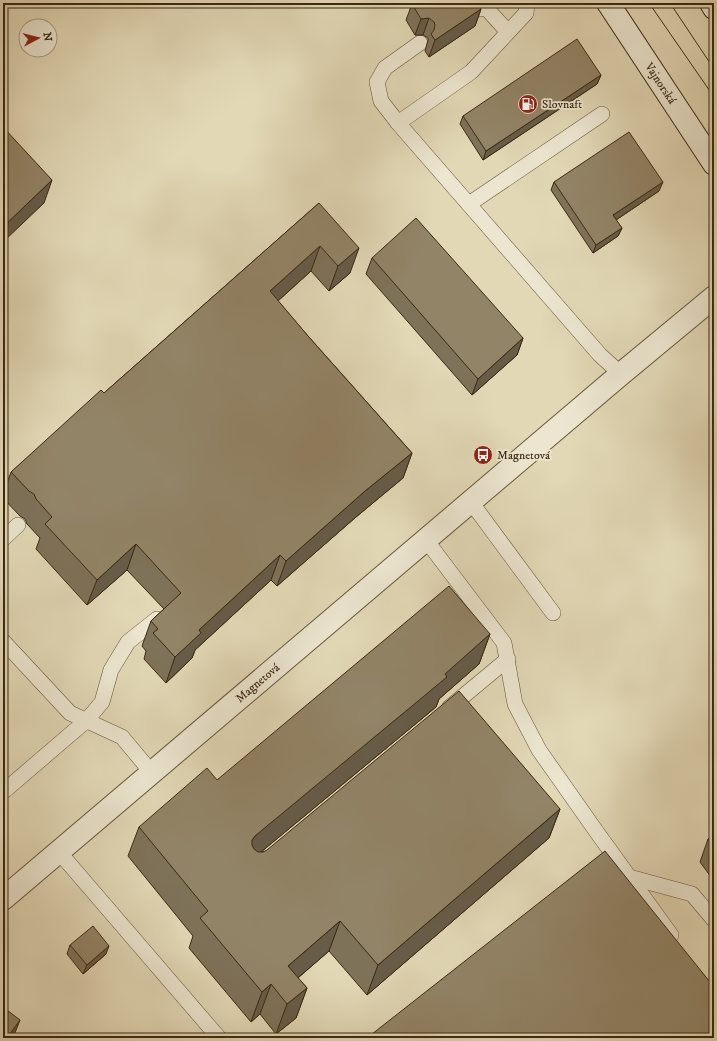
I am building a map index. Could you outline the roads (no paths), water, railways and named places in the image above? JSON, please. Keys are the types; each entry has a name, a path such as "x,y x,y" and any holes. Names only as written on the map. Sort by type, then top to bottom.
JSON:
{"street":[{"name":"Vajnorská","path":"608,3 714,164"},
{"path":"711,3 714,8"},
{"name":"Magnetová","path":"3,899 714,297"}],"lane":[{"path":"398,123 471,72 526,13 527,3"},
{"path":"467,15 478,8 487,9 508,32"},
{"path":"420,44 385,68 377,82 381,101 398,123 600,354 622,374"},
{"path":"469,204 602,114"},
{"path":"471,502 553,613"},
{"path":"3,539 18,525"},
{"path":"426,540 504,643 515,704 539,750 666,929 681,947"},
{"path":"3,792 87,720 102,702 111,670 128,642 157,619"},
{"path":"3,641 70,713 122,737 152,773"},
{"path":"436,719 508,659"},
{"path":"59,852 219,1038"},
{"path":"629,877 692,894 714,920"}],"tram line":[{"path":"649,3 714,97"},
{"path":"670,3 714,69"}],"place":[{"name":"Slovnaft","path":"528,104"},
{"name":"Magnetová","path":"483,455"}]}
